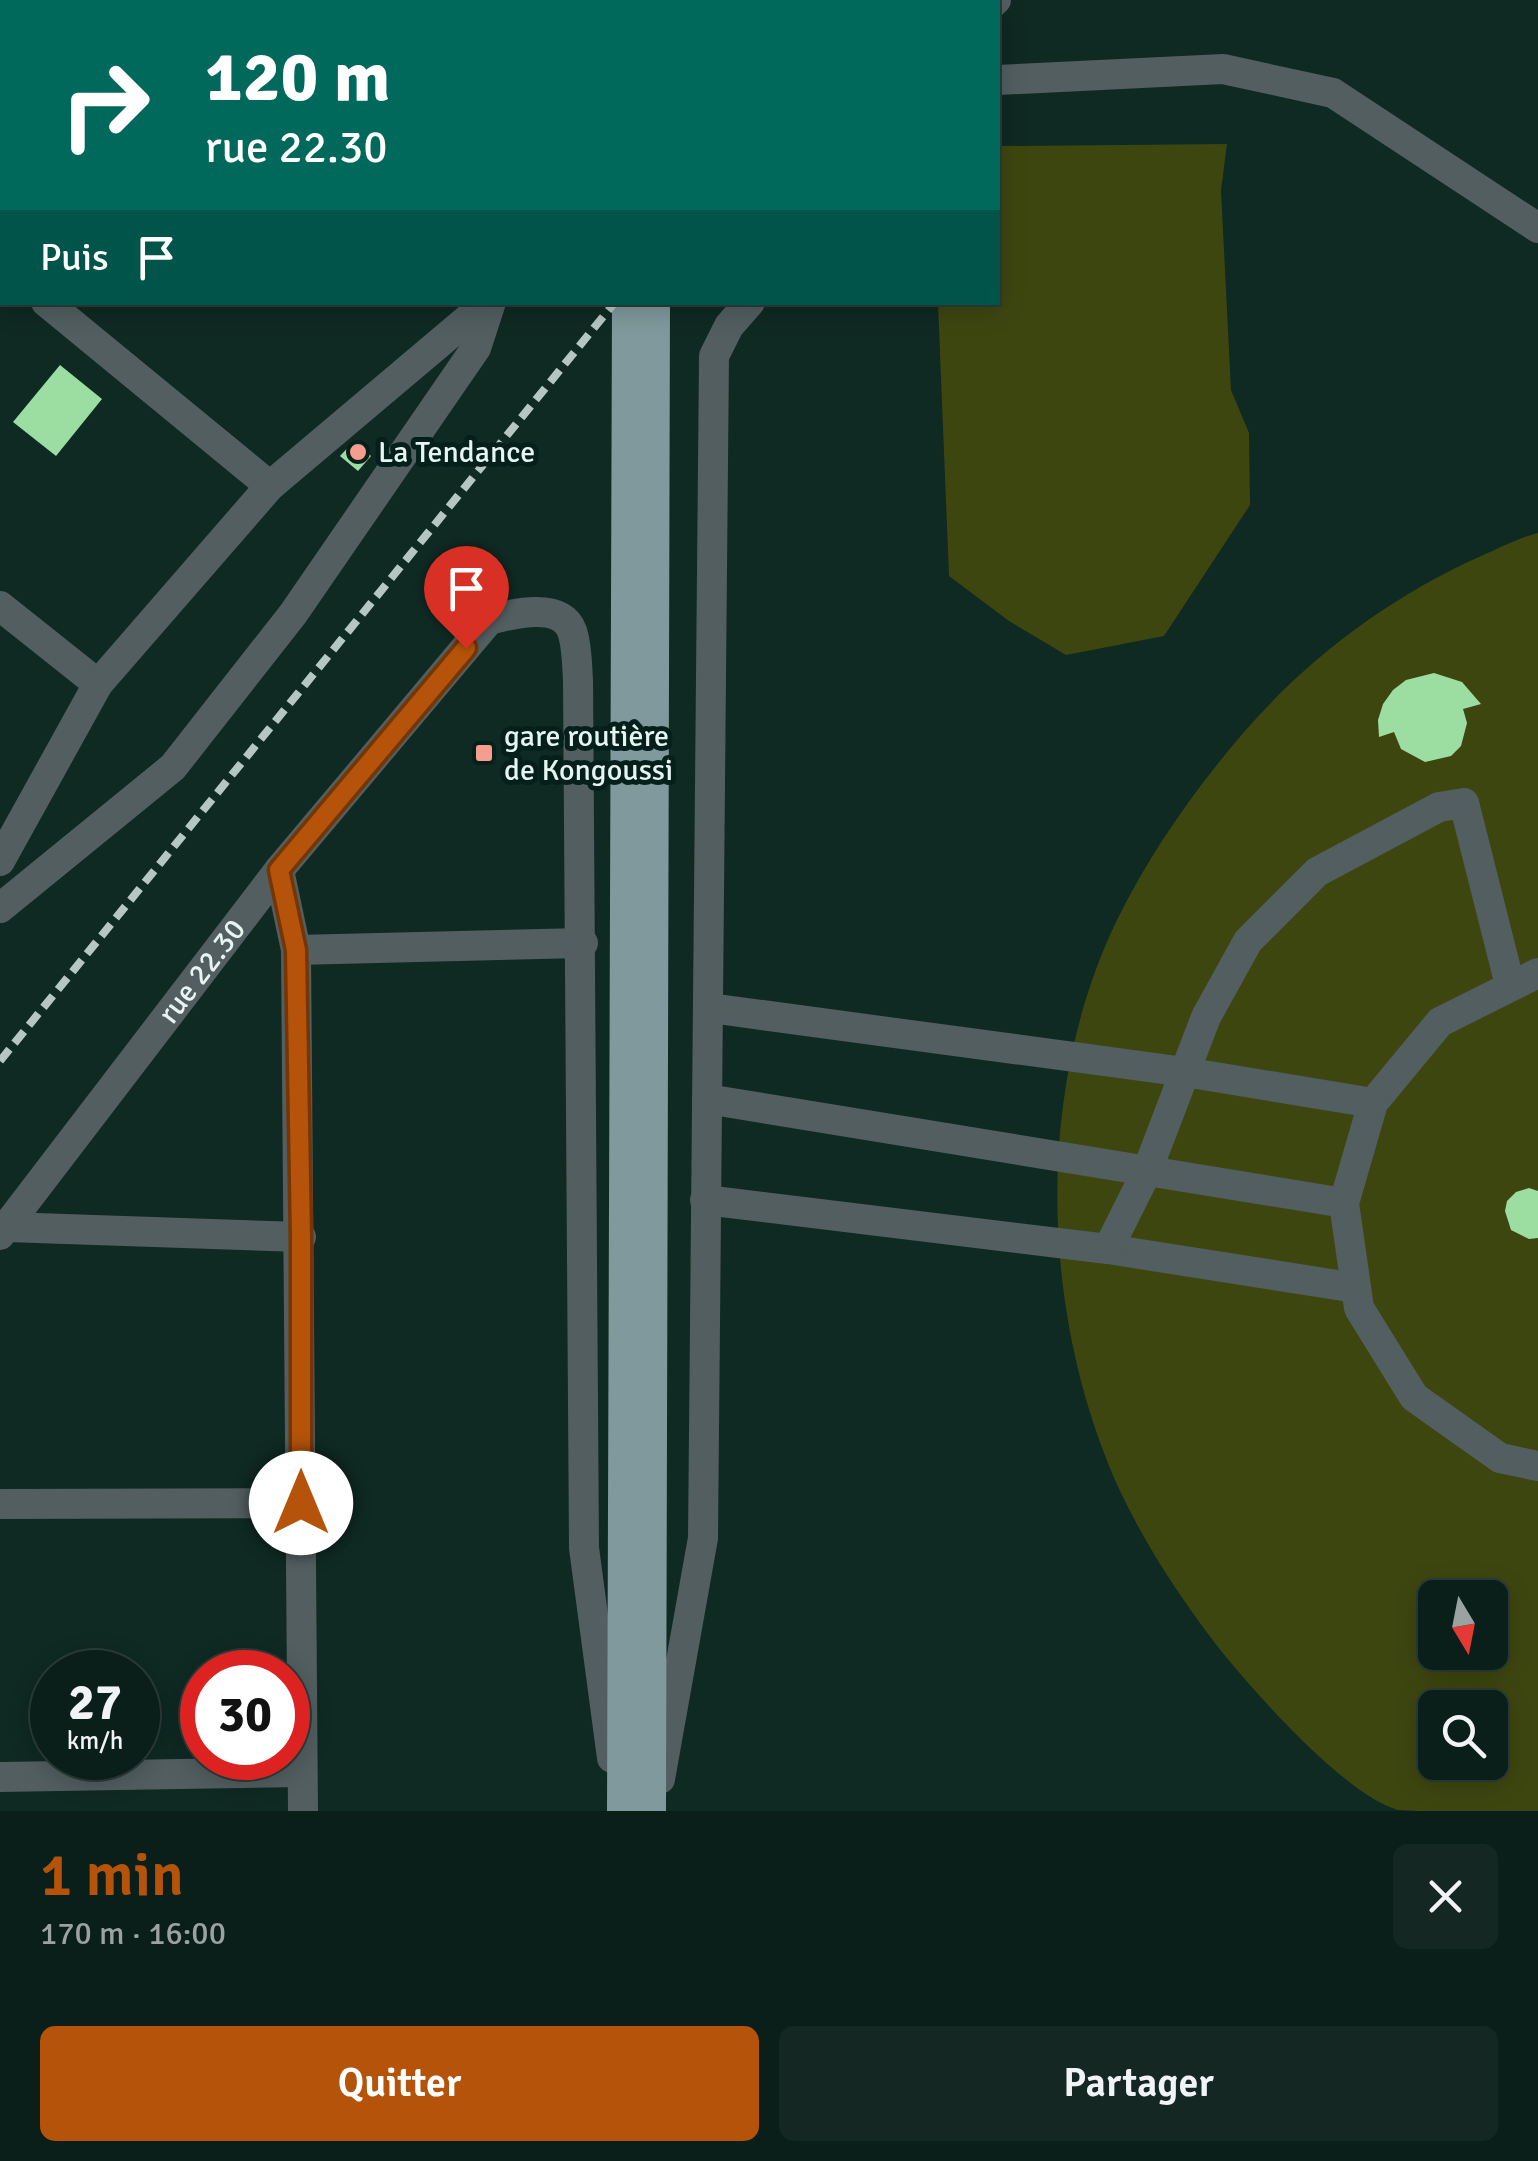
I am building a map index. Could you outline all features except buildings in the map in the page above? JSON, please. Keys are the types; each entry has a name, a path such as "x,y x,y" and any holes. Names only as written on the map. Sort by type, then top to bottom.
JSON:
{"main road":[{"path":"620,1811 627,305"},
{"path":"652,1811 655,305"}],"street":[{"path":"1000,80 1223,68 1333,94 1538,228"},
{"path":"50,305 270,486"},
{"path":"0,861 98,684 270,486 486,305"},
{"path":"0,908 173,767 294,614 476,348 489,305"},
{"path":"652,1811 703,1538 714,356 729,326 747,305"},
{"path":"0,606 98,684"},
{"name":"rue 22.30","path":"3,1231 279,870 490,620 516,612 542,612 562,618 572,628 578,680 583,943"},
{"path":"1108,1250 1146,1170 1206,1017 1248,942 1318,872 1438,807 1464,802 1524,979 1440,1022 1374,1103 1344,1203 1359,1308 1414,1397 1500,1458 1538,1466"},
{"path":"279,870 296,950 302,1650"},
{"path":"296,950 583,943 584,1548 620,1811"},
{"path":"710,1008 1185,1072 1374,1103"},
{"path":"707,1100 1344,1203"},
{"path":"706,1200 1108,1250 1356,1288"},
{"path":"3,1231 301,1237"},
{"path":"0,1504 301,1503"},
{"path":"0,1776 180,1774"},
{"path":"302,1780 304,1811"}],"green space":[{"path":"1227,144 1221,190 1231,390 1249,433 1250,505 1164,636 1066,655 1009,621 949,576 938,305 1000,305 1002,146"},
{"path":"1538,533 1538,1811 1398,1810 1377,1801 1327,1764 1253,1689 1191,1610 1130,1512 1094,1424 1074,1353 1062,1280 1057,1206 1060,1131 1071,1058 1090,987 1117,920 1174,822 1208,776 1269,704 1353,631 1415,590 1509,543"}],"railway":[{"path":"0,1061 613,305"}],"place":[{"name":"La Tendance","path":"358,452"},
{"name":"gare routière de Kongoussi","path":"484,753"}],"route":[{"path":"301,1503 296,950 279,870 466,648"}]}
